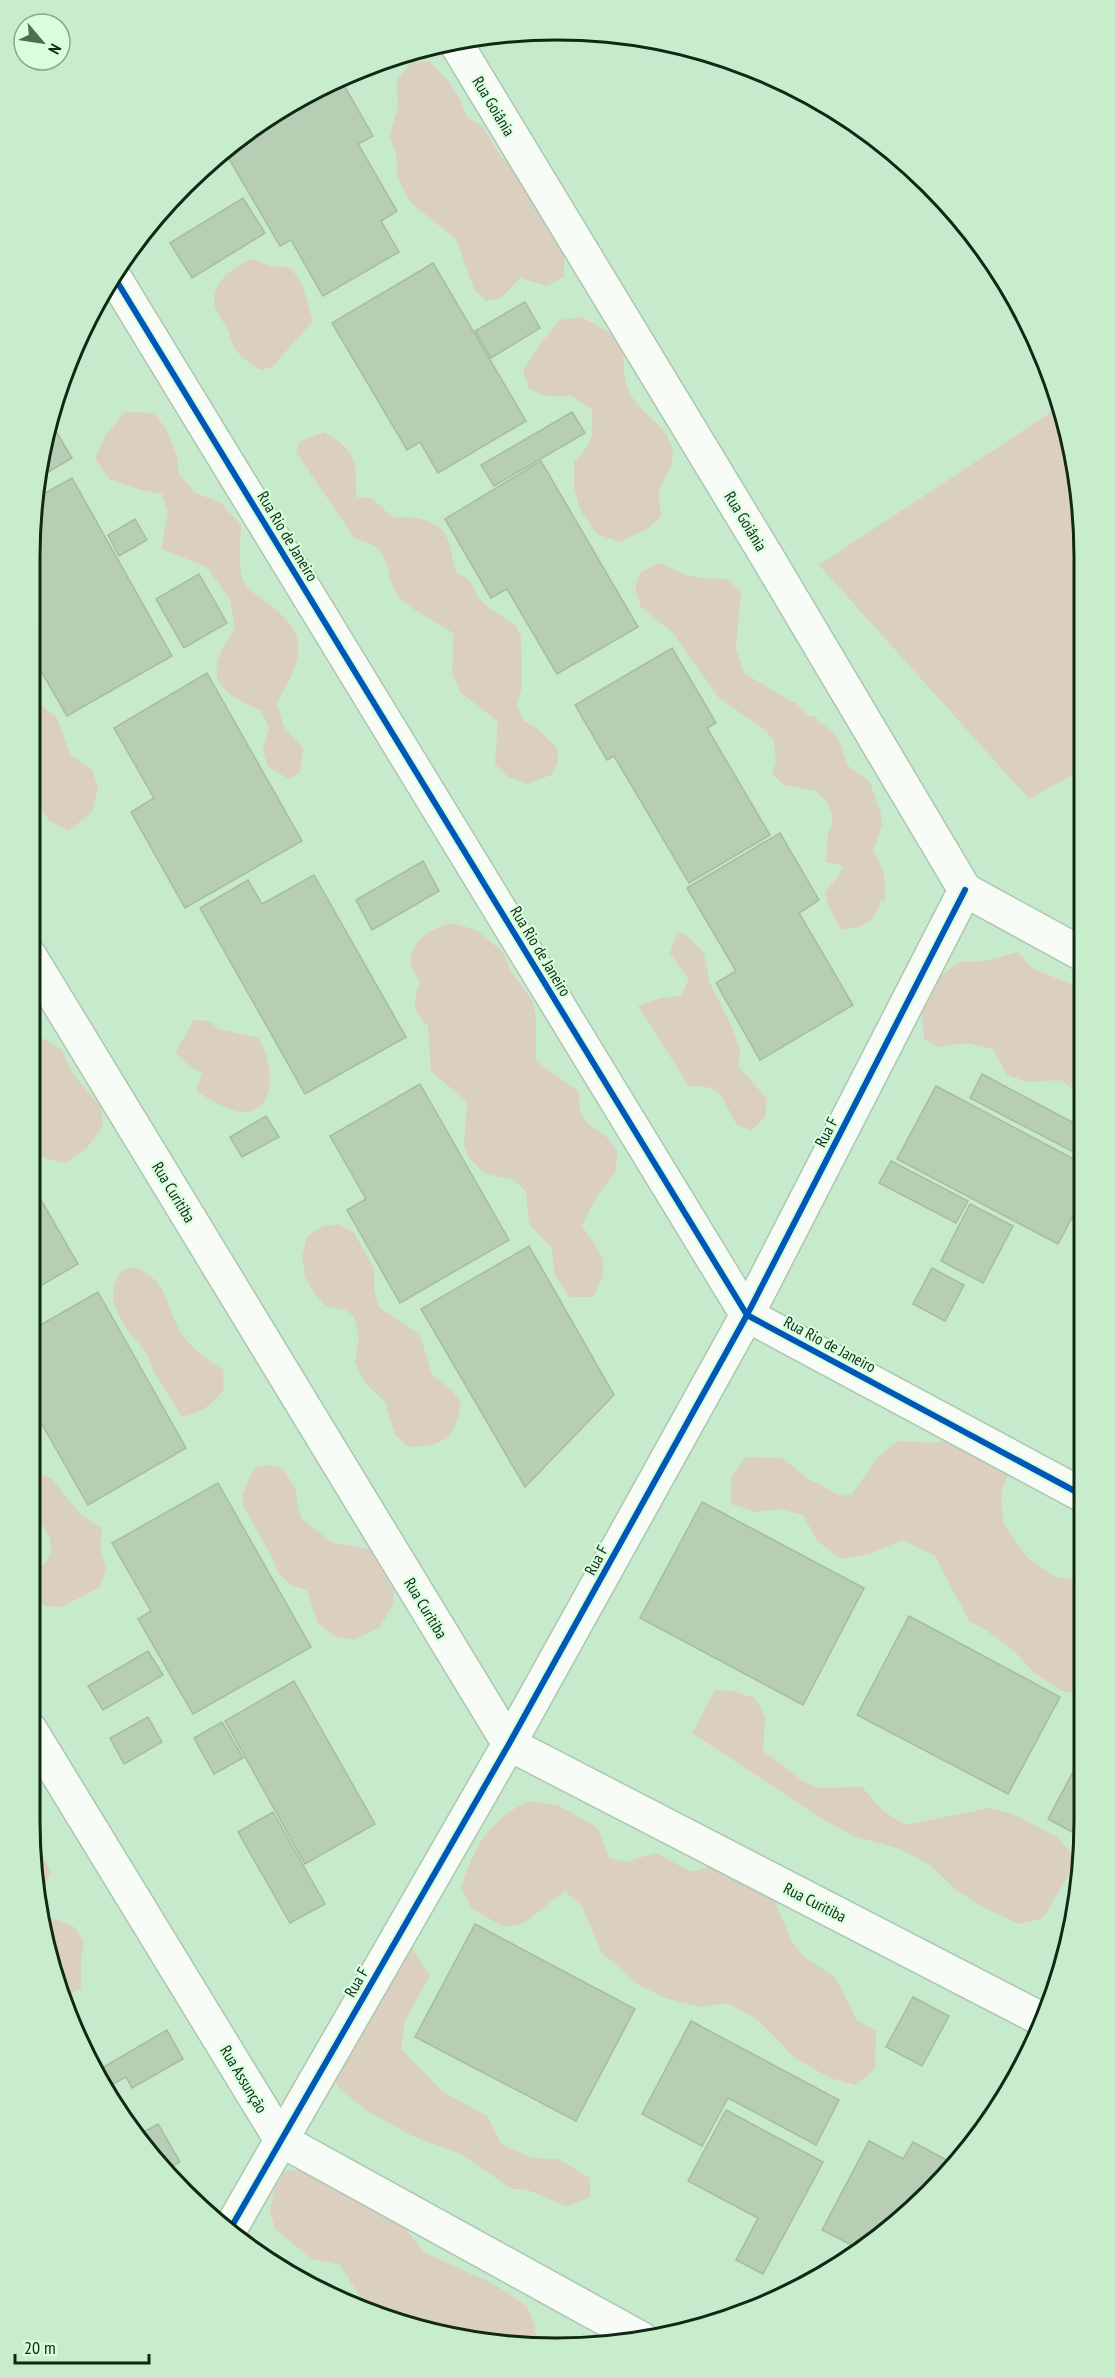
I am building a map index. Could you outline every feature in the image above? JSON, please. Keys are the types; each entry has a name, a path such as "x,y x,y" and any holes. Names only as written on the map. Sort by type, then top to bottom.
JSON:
{"street":[{"name":"Rua Goiânia","path":"460,50 769,560 965,890"},
{"name":"Rua Rio de Janeiro","path":"119,285 747,1314 1074,1491"},
{"path":"965,890 1074,950"},
{"name":"Rua F","path":"234,2223 509,1744 747,1314 965,890"},
{"name":"Rua Curitiba","path":"40,972 509,1744 1036,2016"},
{"name":"Rua Assunção","path":"40,1745 281,2140 630,2332"}],"shaded area":[{"path":"411,62 430,62 458,95 467,117 483,127 502,158 524,168 564,234 564,277 547,286 520,278 501,298 486,301 474,289 456,239 411,203 398,179 396,153 390,136 398,107 397,80"},
{"path":"251,259 272,266 291,268 302,284 313,321 272,367 261,370 238,353 216,310 214,299 224,277"},
{"path":"582,317 622,340 625,375 631,395 667,436 673,454 670,469 659,492 661,517 647,529 620,542 597,534 580,510 574,486 574,462 591,439 592,410 572,396 546,396 529,389 523,370 560,320"},
{"path":"1053,411 1065,457 1073,524 1074,774 1029,799 819,565"},
{"path":"125,412 154,413 166,429 177,456 179,474 195,493 220,502 241,525 240,565 243,580 252,591 287,621 295,632 298,654 291,677 277,703 284,727 303,748 300,772 289,779 268,767 263,750 269,728 261,710 235,697 219,682 217,665 235,628 230,600 207,567 161,549 168,512 162,494 141,490 109,479 95,459 105,436"},
{"path":"324,432 343,445 353,458 356,497 372,498 393,518 420,518 443,531 448,540 457,573 470,580 477,596 488,607 516,626 521,638 522,666 522,686 517,705 523,720 538,729 557,748 558,762 551,775 527,784 507,776 495,764 498,722 460,692 452,673 454,634 403,601 392,583 384,556 369,543 355,539 296,452 299,442"},
{"path":"659,563 683,574 700,578 726,579 741,591 736,648 744,673 796,703 810,717 816,716 818,721 833,732 841,744 847,765 870,782 881,814 882,826 873,851 885,881 885,900 880,901 875,915 861,926 841,930 829,907 825,892 839,875 843,866 826,862 828,835 833,818 827,801 815,791 784,785 772,774 776,762 774,741 765,730 719,698 672,632 641,607 635,587 640,573"},
{"path":"40,704 57,718 70,754 92,770 98,787 92,812 68,831 50,821 40,809"},
{"path":"452,923 476,930 503,952 511,971 532,1000 536,1018 536,1060 579,1092 580,1112 587,1123 605,1135 617,1151 616,1171 596,1198 582,1226 600,1252 604,1267 603,1275 593,1297 569,1297 555,1275 552,1248 529,1224 526,1191 512,1179 485,1174 469,1158 464,1145 467,1102 431,1071 428,1026 415,1006 420,982 411,965 411,956 413,949 423,936"},
{"path":"677,933 685,934 704,953 710,983 732,1027 740,1049 738,1066 767,1099 765,1117 752,1130 737,1125 724,1101 715,1091 700,1086 689,1086 638,1006 661,998 681,996 689,980 670,953"},
{"path":"1018,952 1033,969 1074,985 1074,1091 1061,1080 1027,1082 1007,1075 993,1049 967,1043 937,1047 924,1039 921,1002 926,987 959,962 984,961"},
{"path":"194,1020 210,1021 218,1029 258,1038 266,1058 270,1082 264,1102 256,1109 238,1112 196,1091 202,1073 190,1067 175,1052"},
{"path":"40,1038 62,1050 72,1073 101,1107 103,1126 87,1148 65,1163 40,1154"},
{"path":"339,1224 354,1233 374,1268 374,1289 378,1306 420,1335 432,1375 452,1390 461,1403 455,1425 446,1438 439,1442 409,1447 395,1435 385,1402 365,1383 355,1363 359,1337 354,1317 347,1311 326,1306 314,1293 305,1277 302,1257 307,1236 323,1226"},
{"path":"134,1267 146,1273 161,1288 178,1327 188,1342 223,1370 224,1389 215,1400 200,1411 182,1417 153,1370 148,1355 128,1331 117,1312 113,1299 114,1284 121,1271"},
{"path":"954,1436 1013,1465 1003,1486 1001,1501 1004,1525 1028,1558 1055,1577 1074,1579 1074,1693 1062,1691 1033,1672 1015,1652 986,1630 969,1621 935,1556 902,1540 869,1554 841,1559 817,1541 803,1515 779,1509 756,1512 731,1504 731,1477 746,1457 782,1458 807,1478 841,1496 852,1494 878,1457 898,1441 936,1443"},
{"path":"268,1465 282,1468 296,1489 301,1518 331,1542 375,1550 396,1573 393,1605 379,1628 353,1640 336,1637 318,1623 307,1590 291,1585 279,1574 271,1555 244,1508 242,1496 254,1468"},
{"path":"40,1474 52,1479 80,1514 102,1529 100,1547 106,1570 100,1587 62,1607 45,1606 40,1602 40,1568 47,1561 52,1550 49,1535 40,1522"},
{"path":"715,1690 731,1691 755,1698 765,1717 763,1751 804,1782 820,1788 862,1787 883,1811 906,1825 989,1808 1013,1814 1057,1837 1073,1855 1072,1869 1043,1918 1019,1924 983,1907 956,1890 930,1865 900,1849 853,1836 821,1818 692,1733"},
{"path":"528,1801 558,1805 598,1828 609,1858 626,1862 655,1853 692,1872 726,1862 770,1889 791,1940 804,1957 835,1977 857,2020 876,2031 875,2069 856,2085 830,2078 795,2058 757,2019 727,2003 700,2007 665,1998 640,1986 602,1953 582,1906 565,1891 524,1923 504,1927 472,1909 461,1887 478,1847 493,1826"},
{"path":"42,1854 51,1872 45,1886"},
{"path":"49,1916 74,1927 84,1942 81,1959 81,1989 71,1994"},
{"path":"411,1947 430,1976 405,2020 401,2049 443,2092 487,2116 501,2144 532,2158 558,2159 590,2178 590,2198 566,2206 525,2189 512,2189 461,2154 412,2136 367,2111 338,2087 320,2050"},
{"path":"303,2169 329,2187 372,2202 392,2213 425,2253 492,2283 527,2306 536,2337 457,2328 391,2310 362,2299 340,2265 312,2259 275,2229 270,2211 274,2190 285,2171"}],"building":[{"path":"345,87 373,136 358,144 397,211 381,221 399,252 323,296 291,240 280,246 229,159 270,128 299,110"},
{"path":"243,198 265,233 192,278 170,243"},
{"path":"433,263 526,421 438,473 420,442 407,450 332,323"},
{"path":"525,302 540,328 491,358 475,331"},
{"path":"572,412 585,433 494,486 481,465"},
{"path":"56,431 72,458 48,472"},
{"path":"541,461 638,627 557,674 507,589 491,598 445,519"},
{"path":"72,478 172,656 67,716 40,669 40,558 45,493"},
{"path":"135,519 147,540 119,556 108,535"},
{"path":"199,574 227,623 184,648 156,599"},
{"path":"672,648 716,723 707,728 770,835 689,883 614,756 607,760 575,705"},
{"path":"207,673 302,841 185,908 131,812 154,798 114,728"},
{"path":"780,833 819,900 799,913 853,1005 760,1060 716,983 736,971 687,888"},
{"path":"423,861 439,891 372,930 356,900"},
{"path":"314,875 406,1037 305,1094 200,908 248,880 262,904"},
{"path":"982,1074 1074,1123 1074,1152 970,1098"},
{"path":"420,1084 509,1240 400,1303 347,1210 366,1199 330,1136"},
{"path":"936,1086 1074,1159 1074,1214 1058,1244 897,1159"},
{"path":"266,1116 279,1137 242,1157 230,1137"},
{"path":"891,1161 968,1201 956,1223 879,1183"},
{"path":"40,1198 78,1264 40,1286"},
{"path":"970,1204 1013,1226 983,1283 941,1261"},
{"path":"529,1246 614,1395 525,1487 421,1309"},
{"path":"932,1268 964,1285 945,1321 913,1304"},
{"path":"98,1292 186,1448 88,1505 40,1421 40,1325"},
{"path":"218,1483 311,1647 193,1714 138,1619 151,1611 112,1543"},
{"path":"702,1502 864,1588 803,1705 640,1618"},
{"path":"909,1616 1060,1697 1008,1794 857,1715"},
{"path":"148,1651 163,1675 103,1710 88,1686"},
{"path":"294,1681 375,1824 305,1864 225,1721"},
{"path":"148,1717 162,1742 124,1764 110,1738"},
{"path":"222,1722 243,1758 214,1774 194,1738"},
{"path":"1074,1770 1074,1833 1048,1819"},
{"path":"273,1812 325,1904 290,1923 238,1832"},
{"path":"475,1924 635,2009 576,2121 415,2037"},
{"path":"913,1997 949,2016 922,2066 886,2047"},
{"path":"691,2021 839,2100 816,2145 728,2098 702,2146 642,2114"},
{"path":"167,2030 183,2059 132,2088 126,2077 113,2084 104,2067"},
{"path":"726,2110 823,2162 763,2274 736,2260 758,2218 688,2181"},
{"path":"158,2124 180,2162 173,2166 144,2131"},
{"path":"869,2141 903,2159 913,2142 947,2160 898,2209 852,2245 822,2230"}],"cycle path":[{"path":"119,285 747,1315 1074,1491"},
{"path":"234,2223 509,1744 747,1315 965,890"}]}
